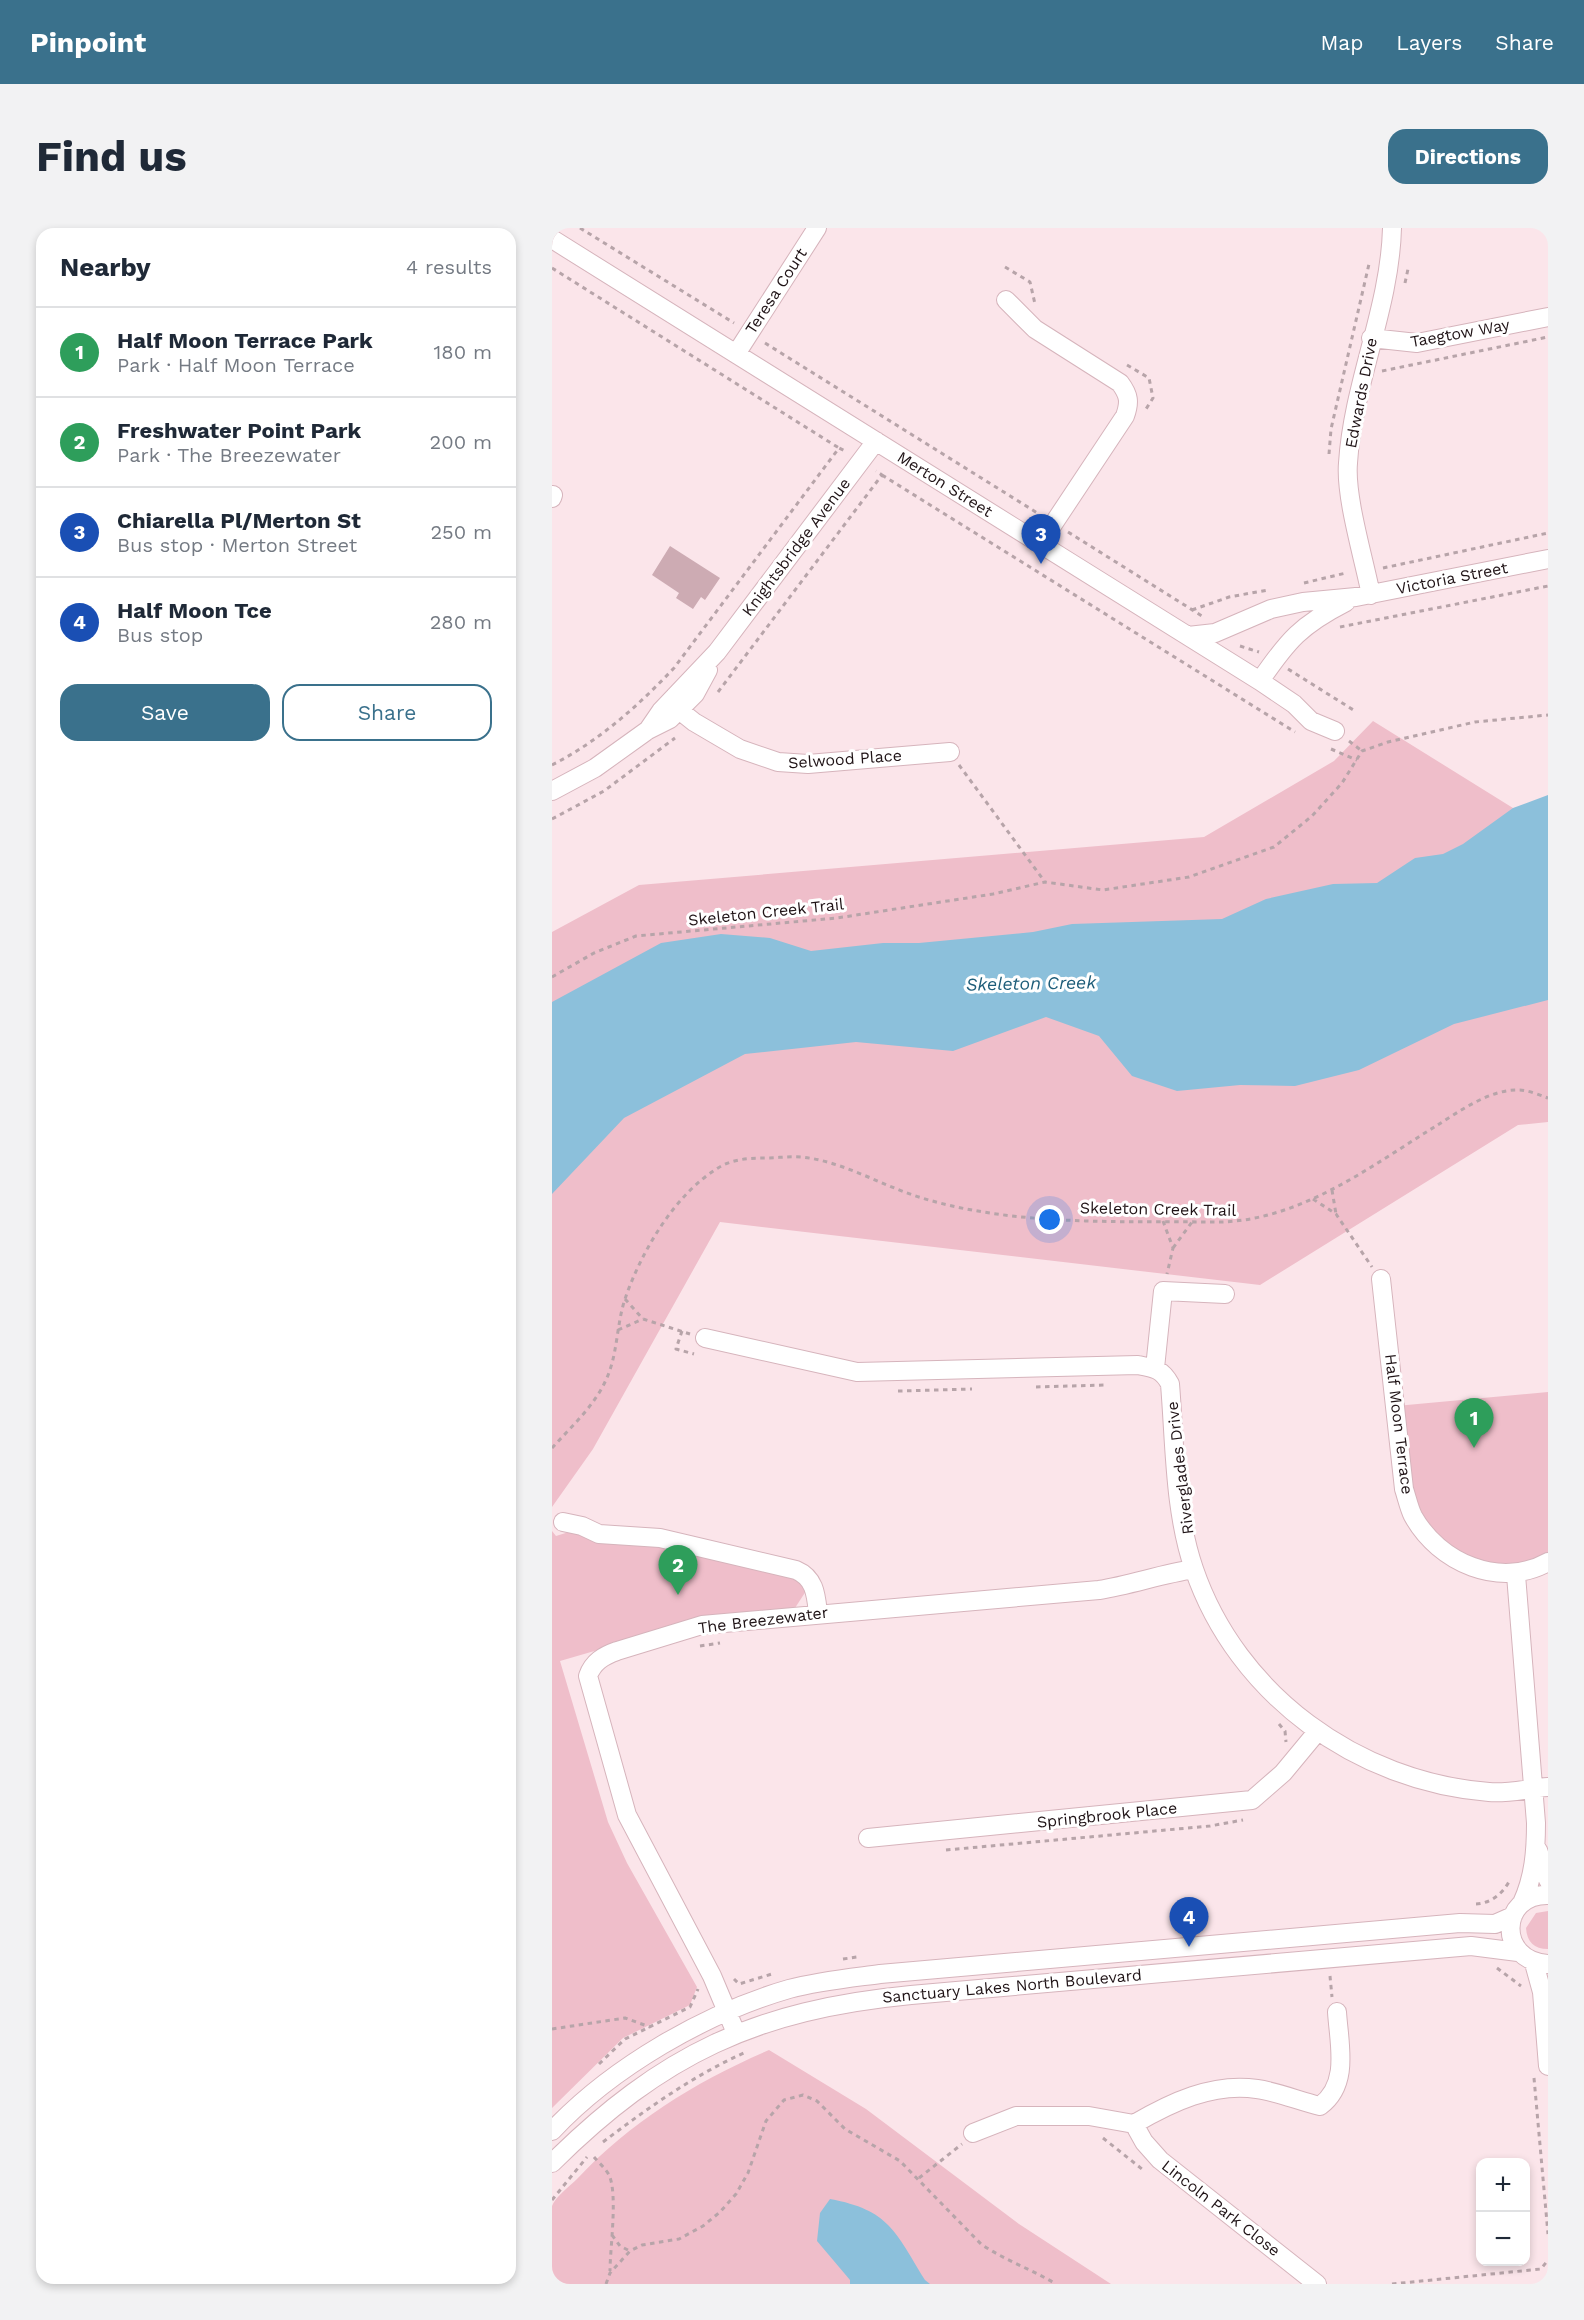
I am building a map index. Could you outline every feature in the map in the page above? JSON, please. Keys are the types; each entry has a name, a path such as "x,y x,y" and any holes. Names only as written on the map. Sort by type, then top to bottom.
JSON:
{"street":[{"name":"Teresa Court","path":"736,354 817,228"},
{"name":"Edwards Drive","path":"1363,596 1375,569 1347,466 1352,419 1380,339 1392,228"},
{"name":"Merton Street","path":"552,239 1260,681 1294,704 1311,722 1335,731"},
{"path":"1006,300 1042,334 1120,382 1127,392 1130,403 1125,416 1040,544"},
{"name":"Taegtow Way","path":"1380,339 1417,343 1548,317"},
{"name":"Knightsbridge Avenue","path":"552,791 595,768 648,730 670,719 717,652 876,441"},
{"name":"Victoria Street","path":"1188,636 1218,632 1271,609 1303,602 1363,596 1548,559"},
{"name":"Victoria Street","path":"1260,681 1281,665 1292,636 1307,624 1363,596"},
{"name":"Selwood Place","path":"681,702 694,722 753,754 792,764 950,752"},
{"name":"Half Moon Terrace","path":"1381,1279 1404,1489 1413,1515 1429,1538 1465,1565 1516,1575"},
{"path":"705,1338 858,1372 1138,1365 1155,1368 1163,1291 1225,1294"},
{"name":"Riverglades Drive","path":"1155,1368 1165,1374 1170,1384 1183,1518 1194,1569 1238,1654 1293,1713 1317,1732 1355,1755 1419,1780 1491,1792 1541,1787"},
{"path":"563,1522 582,1526 599,1534 660,1538 796,1570 807,1575 811,1582 818,1613"},
{"path":"1541,2070 1541,1963 1518,1952 1511,1935 1518,1910 1531,1883 1541,1787 1516,1575 1548,1562"},
{"name":"The Breezewater","path":"736,2033 703,1956 657,1876 627,1815 588,1676 591,1667 606,1655 702,1625 1098,1590 1134,1585 1160,1574 1194,1569"},
{"name":"Springbrook Place","path":"868,1838 1252,1800 1284,1773 1317,1732"},
{"path":"1536,1845 1548,1880"},
{"name":"Sanctuary Lakes North Boulevard","path":"552,2131 634,2063 663,2043 726,2011 791,1988 880,1974 1460,1923 1495,1924 1518,1910 1531,1897 1548,1895"},
{"name":"Sanctuary Lakes North Boulevard","path":"552,2163 616,2103 649,2080 736,2033 784,2016 873,1998 1471,1946 1518,1952"},
{"path":"973,2133 1016,2116 1089,2116 1134,2124 1182,2098 1234,2088 1257,2089 1320,2106 1335,2091 1341,2073 1337,2012"},
{"name":"Lincoln Park Close","path":"1134,2124 1144,2142 1160,2160 1317,2284"}],"path":[{"path":"580,228 1192,610 1239,646 1257,651 1355,711"},
{"path":"1329,464 1331,429 1369,263"},
{"path":"1405,286 1408,267"},
{"path":"552,268 839,448"},
{"path":"1382,371 1548,337"},
{"path":"1380,339 1382,371 1380,381"},
{"path":"882,475 1304,738"},
{"path":"1300,583 1548,533"},
{"path":"1375,569 1381,557"},
{"path":"1344,564 1347,574"},
{"path":"1331,631 1342,626 1548,586"},
{"path":"1192,610 1229,597 1276,588"},
{"path":"1281,665 1295,660"},
{"name":"Skeleton Creek Trail","path":"552,977 594,953 636,936 837,918 993,894 1045,882 1103,890 1189,876 1274,847 1312,816 1342,783 1362,751 1388,742 1475,722 1548,715"},
{"path":"1329,748 1357,760"},
{"path":"950,752 1045,882"},
{"name":"Skeleton Creek Trail","path":"552,1448 587,1410 606,1381 616,1350 625,1299 666,1218 692,1188 719,1167 738,1159 803,1157 831,1164 928,1200 991,1212 1115,1223 1246,1221 1332,1190 1457,1113 1493,1094 1520,1089 1548,1098"},
{"path":"1332,1190 1336,1214"},
{"path":"1312,1199 1336,1214 1381,1279"},
{"path":"1163,1221 1173,1248"},
{"path":"1163,1291 1173,1248 1192,1222"},
{"path":"625,1299 643,1319 705,1338"},
{"path":"618,1330 643,1319"},
{"path":"682,1331 676,1349 704,1356"},
{"path":"1028,1387 1108,1385"},
{"path":"893,1391 983,1388"},
{"path":"695,1646 722,1643"},
{"path":"1277,1722 1285,1731 1289,1747 1298,1756"},
{"path":"1494,1965 1526,1990 1542,1992"},
{"path":"1329,1972 1332,2007 1337,2012"},
{"path":"552,2029 625,2018 650,2027"},
{"path":"601,2144 651,2106 720,2064 755,2048"},
{"path":"1541,2070 1548,2234"},
{"path":"610,2273 630,2252 642,2245 679,2239 703,2226 720,2212 736,2194 748,2173 766,2121 784,2100 803,2095 817,2102 845,2130 900,2161 981,2244 996,2255 1031,2268 1056,2284"},
{"path":"919,2178 973,2133"},
{"path":"552,2200 592,2150"},
{"path":"594,2157 609,2175 615,2200 610,2230 610,2273 606,2284"},
{"path":"610,2230 613,2238 630,2252"},
{"path":"1392,2284 1541,2269 1548,2260"}],"shaded area":[{"path":"1373,721 1513,808 1548,846 1548,1122 1518,1125 1260,1285 720,1222 593,1449 552,1507 552,932 639,885 1204,837 1334,761"},
{"path":"1548,1392 1548,1562 1465,1565 1413,1515 1396,1406"},
{"path":"552,1531 556,1536 572,1531 673,1549 796,1577 803,1581 806,1591 795,1608 701,1620 560,1661 608,1822 627,1863 697,1987 690,2005 623,2038 552,2108"},
{"path":"1548,1911 1548,1949 1539,1948 1532,1944 1526,1928 1536,1913"},
{"path":"769,2050 866,2109 1019,2224 1111,2284 552,2284 552,2206 560,2195 620,2139 666,2104 716,2075"}],"water":[{"name":"Skeleton Creek","path":"1548,795 1548,1000 1454,1024 1359,1070 1295,1086 1240,1085 1177,1091 1132,1076 1099,1036 1046,1017 953,1051 856,1042 745,1054 624,1118 552,1194 552,1002 661,943 721,934 770,938 811,951 883,943 919,943 1033,932 1072,924 1222,919 1266,899 1333,884 1377,883 1415,858 1443,854 1463,844 1513,808"},
{"path":"830,2199 866,2209 888,2225 930,2284 850,2284 850,2280 817,2241 820,2213"}],"building":[{"path":"670,546 720,578 705,600 701,597 693,609 676,598 679,593 652,575"}],"place":[{"name":"Chiarella Pl/Merton St","path":"1041,564"},
{"name":"Half Moon Terrace Park","path":"1474,1448"},
{"name":"Freshwater Point Park","path":"678,1595"},
{"name":"Half Moon Tce","path":"1189,1947"}]}
